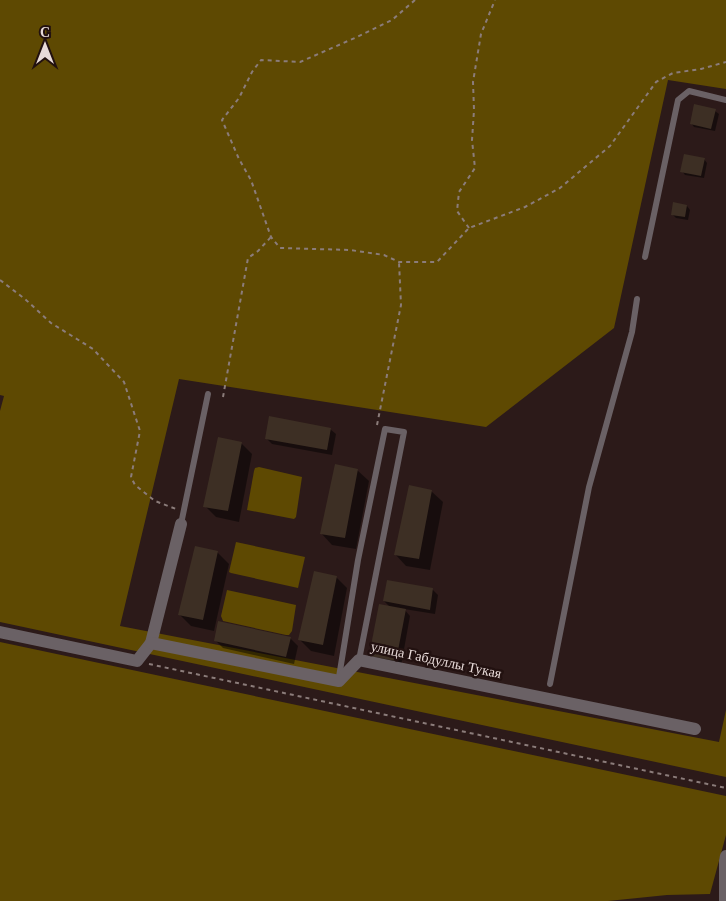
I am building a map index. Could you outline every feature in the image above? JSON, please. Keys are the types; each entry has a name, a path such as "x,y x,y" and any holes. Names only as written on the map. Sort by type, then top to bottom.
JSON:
{"street":[{"path":"0,632 137,661 151,643 182,518"},
{"path":"151,643 339,681"},
{"name":"улица Габдуллы Тукая","path":"339,681 359,660 695,729"},
{"path":"725,901 724,861 726,856"}],"lane":[{"path":"645,257 678,100 689,90 726,100"},
{"path":"550,684 589,487 632,332 638,298"},
{"path":"182,518 208,394"},
{"path":"339,681 358,560 385,429 404,432 359,660"}],"path":[{"path":"415,0 392,20 300,62 261,60 252,72 239,98 222,120 239,159 251,180 270,237 280,248 350,250 384,255 400,262 437,262 469,228 525,207 560,188 610,146 656,82 673,74 726,62"},
{"path":"469,228 457,211 459,192 475,168 472,140 473,82 482,34 495,0"},
{"path":"223,397 248,258 258,251 270,237"},
{"path":"377,427 401,305 400,262"},
{"path":"0,280 25,298 51,323 94,349 124,382 140,431 131,477 135,485 154,502 182,518"},
{"path":"137,661 726,788"}],"shaded area":[{"path":"0,0 726,0 726,89 668,80 614,328 486,427 179,379 120,626 719,742 726,710 726,777 0,622 0,411 4,396 0,395"},
{"path":"259,467 302,477 296,517 294,519 247,510 254,471 255,468"},
{"path":"236,542 305,557 298,588 229,572"},
{"path":"227,590 296,605 292,631 289,635 286,635 223,621 221,616"},
{"path":"0,642 726,796 726,835 710,894 667,895 608,901 0,901"}],"building":[{"path":"694,104 716,109 711,129 690,124"},
{"path":"684,154 705,158 701,176 680,172"},
{"path":"673,202 687,205 685,217 671,215"},
{"path":"269,416 331,428 327,450 265,439"},
{"path":"218,437 242,442 228,511 203,507"},
{"path":"335,464 358,469 345,538 320,534"},
{"path":"409,485 432,490 419,559 394,555"},
{"path":"195,546 218,551 203,620 178,615"},
{"path":"314,571 337,576 323,645 298,640"},
{"path":"387,580 433,588 430,610 383,601"},
{"path":"379,604 406,609 396,661 369,656"},
{"path":"218,621 291,637 286,657 214,641"}]}
